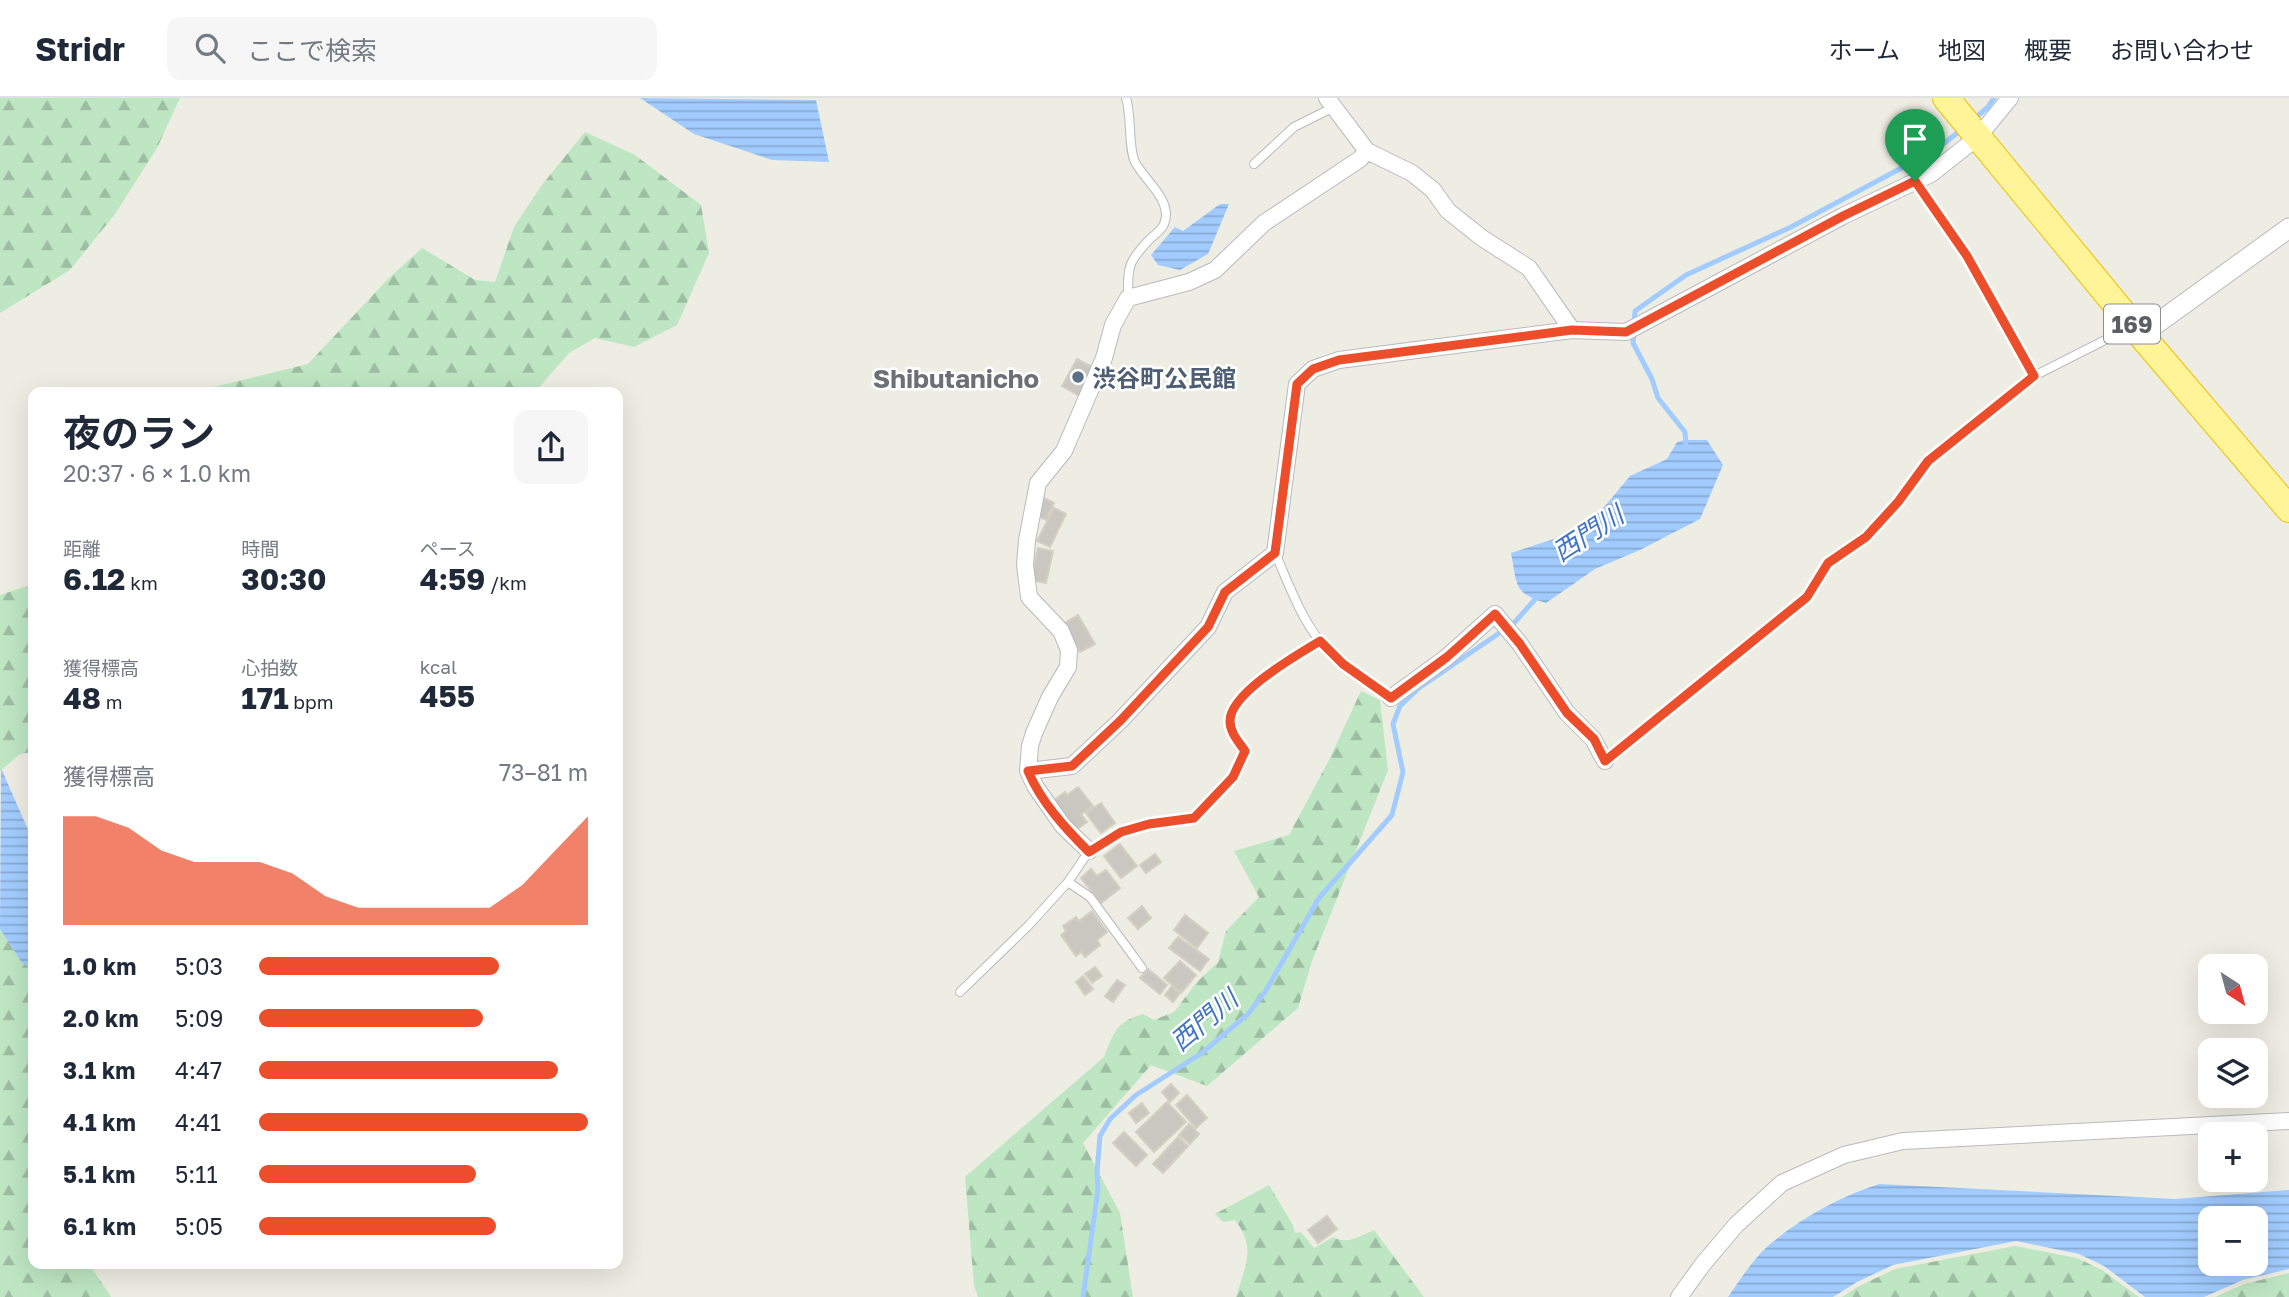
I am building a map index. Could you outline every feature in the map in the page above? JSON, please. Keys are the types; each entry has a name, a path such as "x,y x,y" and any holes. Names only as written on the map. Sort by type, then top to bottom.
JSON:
{"highway":[{"name":"169","path":"1952,105 2141,335 2289,509"}],"street":[{"path":"1028,771 1072,766 1120,721 1208,627 1225,592 1275,553 1297,384 1313,369 1339,360 1572,330 1626,332 1843,216 1931,174 1978,137 2010,98"},
{"path":"1331,102 1367,151 1412,173 1433,190 1448,211 1482,238 1529,268 1572,330"},
{"path":"1089,852 1063,826 1035,786 1028,771 1034,733 1050,697 1068,667 1069,650 1061,631 1029,597 1025,565 1038,483 1064,451 1104,358 1113,325 1128,298 1189,282 1214,270 1264,223 1360,159 1367,151"},
{"path":"2141,335 2289,228"},
{"path":"1391,698 1447,657 1495,614 1520,644 1567,713 1594,739 1605,761"},
{"path":"1679,1297 1736,1225 1782,1183 1843,1155 1903,1141 2289,1121"}],"lane":[{"path":"1126,98 1134,160 1161,198 1166,211 1164,225 1138,252 1128,267 1128,298"},
{"path":"1254,164 1294,127 1331,102"},
{"path":"1915,181 1967,256 2034,376"},
{"path":"1605,761 1807,597 1828,563 1866,537 1898,502 1928,461 2034,376 2113,336 2141,335"},
{"path":"1275,553 1305,619 1320,641 1343,664 1391,698"},
{"path":"960,992 1028,926 1068,882 1089,852 1121,832 1149,824 1194,818 1233,777 1245,751 1233,734 1230,722 1233,709 1272,671 1320,641"},
{"path":"1068,882 1090,897 1142,968"}],"green space":[{"path":"0,98 180,98 157,148 115,214 70,270 0,313"},
{"path":"585,132 635,155 701,205 709,253 677,325 634,347 595,338 569,353 539,387 214,387 308,364 387,280 422,248 475,280 495,282 514,227 541,186"},
{"path":"28,586 28,753 20,754 0,771 0,595"},
{"path":"1361,691 1380,700 1388,770 1312,961 1298,1008 1207,1086 1151,1065 1083,1143 1120,1213 1133,1297 978,1297 974,1286 965,1177 1104,1057 1121,1025 1143,1014 1154,1020 1174,1012 1197,982 1218,962 1226,931 1259,897 1234,851 1289,835 1330,758"},
{"path":"0,929 22,963 28,966 28,1269 92,1269 111,1297 0,1297"},
{"path":"1269,1185 1295,1233 1301,1232 1314,1248 1333,1237 1348,1240 1374,1230 1424,1297 1236,1297 1247,1257 1246,1239 1235,1220 1223,1222 1215,1214"},
{"path":"2015,1246 2077,1258 2102,1270 2139,1297 1842,1297 1895,1269"},
{"path":"2289,1273 2289,1297 2215,1297 2244,1284"}],"water":[{"path":"640,98 816,100 829,162 772,160 694,134"},
{"path":"1220,204 1229,204 1208,254 1180,270 1158,265 1151,255 1175,227 1183,231"},
{"path":"1707,440 1723,465 1700,519 1640,550 1595,569 1546,603 1527,596 1522,591 1516,580 1511,553 1578,531 1605,506 1630,476 1667,459 1677,442"},
{"path":"1,768 28,830 28,966 22,963 0,929"},
{"path":"1879,1184 2175,1199 2289,1190 2289,1269 2268,1274 2268,1206 2198,1206 2198,1276 2260,1276 2243,1280 2204,1297 2145,1297 2104,1266 2079,1254 2016,1241 1893,1265 1833,1297 1728,1297 1769,1245 1821,1209"}],"building":[{"name":"渋谷町公民館","path":"1077,359 1094,368 1080,396 1062,386"},
{"path":"1044,498 1054,503 1046,520 1036,515"},
{"path":"1054,508 1066,514 1050,547 1037,541"},
{"path":"1038,548 1053,551 1046,583 1031,580"},
{"path":"1078,615 1095,644 1080,652 1063,624"},
{"path":"1078,787 1093,806 1081,814 1087,822 1074,831 1053,801"},
{"path":"1101,803 1115,823 1101,833 1086,813"},
{"path":"1120,844 1137,866 1121,878 1104,856"},
{"path":"1155,854 1161,862 1146,873 1140,865"},
{"path":"1091,869 1097,876 1106,870 1120,888 1101,903 1081,878"},
{"path":"1142,906 1151,918 1138,929 1128,918"},
{"path":"1092,911 1107,932 1097,940 1100,945 1085,957 1081,952 1076,956 1061,935 1066,931 1063,926 1076,917 1079,921"},
{"path":"1185,915 1208,933 1197,948 1174,930"},
{"path":"1178,937 1209,959 1200,971 1169,948"},
{"path":"1180,961 1196,975 1181,993 1164,978"},
{"path":"1095,967 1102,976 1092,983 1085,974"},
{"path":"1148,969 1167,985 1160,994 1140,978"},
{"path":"1083,976 1093,989 1085,995 1076,982"},
{"path":"1117,980 1125,985 1113,1002 1105,996"},
{"path":"1172,986 1180,993 1173,1002 1165,995"},
{"path":"1171,1084 1179,1093 1170,1102 1162,1092"},
{"path":"1187,1095 1207,1118 1196,1128 1176,1105"},
{"path":"1167,1102 1186,1122 1154,1152 1136,1132"},
{"path":"1142,1103 1149,1113 1136,1123 1129,1113"},
{"path":"1189,1124 1199,1134 1190,1144 1179,1135"},
{"path":"1124,1132 1147,1155 1136,1166 1113,1143"},
{"path":"1178,1137 1188,1146 1163,1173 1153,1164"},
{"path":"1327,1216 1337,1229 1318,1243 1308,1230"}],"waterway":[{"name":"西門川","path":"1974,119 1994,98"},
{"name":"西門川","path":"1634,323 1635,311 1686,275 1791,227 1937,149 1961,130"},
{"name":"西門川","path":"1634,333 1633,343 1652,379 1658,398 1685,432 1686,444"},
{"name":"西門川","path":"1083,1297 1098,1190 1100,1136 1110,1119 1136,1095 1202,1053 1248,1014 1265,992 1319,898 1392,815 1403,772 1393,724 1400,706 1419,688 1514,623 1538,596"}],"place":[{"name":"渋谷町公民館","path":"1078,377"}],"district":[{"name":"Shibutanicho","path":"956,378"}],"route":[{"path":"1915,181 1967,256 2034,376 1928,461 1898,502 1866,537 1828,563 1807,597 1605,761 1594,739 1567,713 1520,644 1495,614 1447,657 1391,698 1343,664 1320,641 1272,671 1233,709 1230,722 1233,734 1245,751 1233,777 1194,818 1149,824 1121,832 1089,852 1063,826 1035,786 1028,771 1072,766 1183,656 1208,627 1225,592 1275,553 1297,384 1313,369 1339,360 1572,330 1626,332 1843,216 1915,181"}]}
